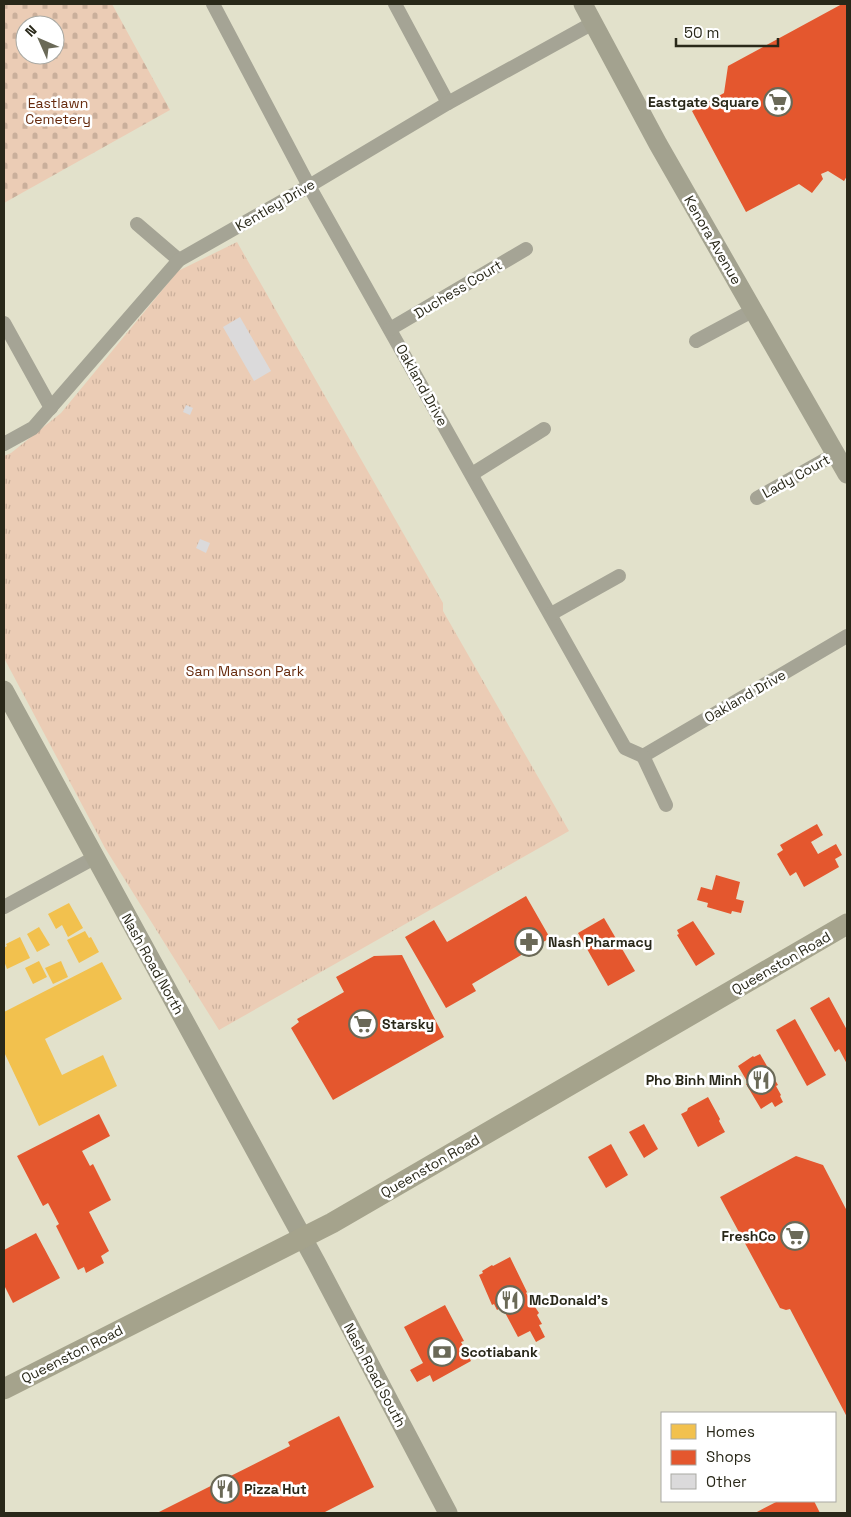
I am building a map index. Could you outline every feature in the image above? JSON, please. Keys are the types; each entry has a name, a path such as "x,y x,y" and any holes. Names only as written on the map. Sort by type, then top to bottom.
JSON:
{"main road":[{"name":"Queenston Road","path":"4,1389 332,1223 847,924"}],"street":[{"name":"Oakland Drive","path":"213,4 309,186 625,748 643,756 847,636"},
{"path":"395,4 448,103"},
{"name":"Kenora Avenue","path":"583,4 658,144 847,474"},
{"name":"Kentley Drive","path":"4,444 33,428 179,260 309,186 448,103 593,23"},
{"path":"136,224 179,260"},
{"name":"Duchess Court","path":"390,329 526,249"},
{"path":"696,341 752,310"},
{"path":"4,324 51,408"},
{"path":"472,474 544,428"},
{"name":"Lady Court","path":"757,498 835,454"},
{"path":"550,614 619,576"},
{"name":"Nash Road North","path":"4,690 302,1238"},
{"path":"643,756 666,805"},
{"path":"4,908 94,858"},
{"name":"Nash Road South","path":"302,1238 448,1513"}],"green space":[{"name":"Eastlawn Cemetery","path":"4,4 112,4 170,110 4,203"},
{"name":"Sam Manson Park","path":"237,242 443,603 443,611 569,831 219,1030 105,848 4,658 4,456 11,453 61,413 178,271"}],"building: Homes":[{"path":"69,903 83,928 68,937 62,925 56,929 48,914"},
{"path":"39,927 50,945 37,952 27,934"},
{"path":"85,931 89,938 91,937 99,952 79,963 67,940"},
{"path":"20,937 30,958 7,969 4,961 4,948 7,946 6,944"},
{"path":"39,961 47,977 33,984 25,968"},
{"path":"61,961 68,977 53,984 45,968"},
{"path":"102,962 122,999 45,1039 62,1075 103,1055 117,1086 39,1126 4,1052 4,1012"}],"building: Shops":[{"name":"Eastgate Square","path":"842,4 847,4 847,176 844,181 828,171 821,174 823,179 812,193 799,184 746,212 692,111 724,93 728,66"},
{"path":"817,824 823,835 811,842 818,854 836,844 842,855 835,859 839,867 804,887 796,872 790,876 777,854 783,850 780,845"},
{"path":"716,875 740,882 736,899 744,901 741,913 732,911 731,914 707,907 708,903 697,900 701,887 712,890"},
{"path":"526,896 550,938 472,984 476,991 446,1008 405,937 434,920 447,942"},
{"path":"604,918 635,971 608,986 578,933"},
{"path":"693,921 715,954 696,966 677,935 679,934 677,930"},
{"path":"402,955 444,1037 333,1100 291,1028 299,1022 297,1019 344,992 336,977 374,956"},
{"path":"829,997 847,1030 847,1064 839,1049 835,1052 810,1008"},
{"path":"795,1019 826,1075 807,1086 776,1030"},
{"name":"Pho Binh Minh","path":"760,1054 778,1085 776,1086 783,1102 775,1107 772,1102 761,1109 738,1066 753,1056"},
{"path":"708,1097 725,1132 698,1147 681,1114"},
{"path":"99,1114 110,1136 82,1151 90,1166 93,1164 111,1200 89,1212 109,1251 101,1256 104,1263 86,1273 84,1267 78,1270 56,1226 59,1224 48,1203 43,1206 17,1156"},
{"path":"644,1124 658,1149 644,1158 629,1132"},
{"path":"611,1144 628,1175 606,1188 588,1157"},
{"path":"796,1156 823,1165 847,1211 847,1417 790,1309 780,1308 720,1197"},
{"path":"36,1233 60,1278 13,1303 4,1285 4,1250"},
{"name":"McDonald's","path":"510,1257 526,1293 539,1313 537,1315 542,1324 539,1325 545,1337 536,1342 530,1331 518,1337 502,1307 497,1310 494,1304 492,1305 479,1275 492,1265"},
{"name":"Scotiabank","path":"445,1305 464,1341 461,1342 471,1361 433,1382 430,1375 417,1382 410,1370 423,1363 404,1327"},
{"path":"339,1416 374,1487 326,1513 157,1513 290,1446 288,1442"},
{"path":"776,1502 814,1502 820,1513 755,1513"}],"building: Other":[{"path":"240,317 271,371 254,381 223,327"},
{"path":"186,405 193,408 190,415 183,412"},
{"path":"200,539 210,543 206,553 196,548"}],"place":[{"name":"Eastgate Square","path":"778,102"},
{"name":"Nash Pharmacy","path":"529,942"},
{"name":"Starsky","path":"363,1024"},
{"name":"Pho Binh Minh","path":"761,1080"},
{"name":"FreshCo","path":"795,1236"},
{"name":"McDonald's","path":"510,1300"},
{"name":"Scotiabank","path":"442,1352"},
{"name":"Pizza Hut","path":"225,1489"}]}
